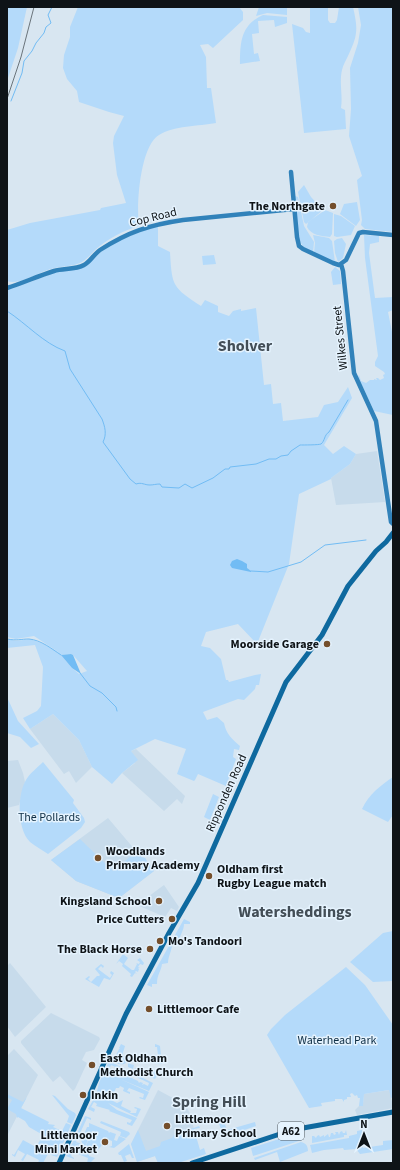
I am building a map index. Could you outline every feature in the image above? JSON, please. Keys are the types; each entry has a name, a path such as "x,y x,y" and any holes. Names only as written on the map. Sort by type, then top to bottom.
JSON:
{"main road":[{"name":"Ripponden Road","path":"59,1163 120,1027 169,933 198,883 286,682 322,635 348,586 376,551 393,533"},
{"name":"A62","path":"192,1163 270,1137 303,1128 393,1112"}],"street":[{"path":"291,172 297,237 300,246 312,254 333,263 341,264 346,260 359,233 363,232 393,235"},
{"name":"Cop Road","path":"7,288 56,271 82,266 87,263 94,254 115,240 141,228 164,222 294,209"},
{"name":"Wilkes Street","path":"341,264 354,373 376,421 391,522 393,524"}],"shaded area":[{"path":"377,451 385,502 336,505 331,478 350,464 356,454"},
{"path":"53,714 79,740 92,767 76,783 69,771 64,774 30,729"},
{"path":"136,749 185,796 182,804 177,799 164,811 122,773 135,763 131,751"},
{"path":"18,760 25,782 19,805 7,808 7,761"},
{"name":"Woodlands Primary Academy","path":"108,818 141,857 145,858 154,871 119,898 76,881 51,860"},
{"name":"Kingsland School","path":"164,885 179,907 177,911 171,908 165,917 137,905"},
{"path":"10,963 46,1007 15,1037 7,1026 7,966"},
{"path":"51,1013 99,1037 100,1039 94,1050 86,1052 82,1060 87,1063 73,1091 60,1076 53,1082 21,1043 21,1041"},
{"path":"14,1049 38,1075 7,1136 7,1056"},
{"name":"Littlemoor Primary School","path":"158,1090 182,1103 187,1108 195,1123 193,1125 192,1147 178,1163 158,1163 155,1156 137,1162 131,1144"},
{"path":"390,1090 393,1108 357,1115 355,1110 359,1106 363,1105 364,1094"}],"green space":[{"path":"7,7 27,7 18,48 7,81"},
{"path":"78,7 239,7 243,12 243,20 213,48 208,44 200,45 206,57 207,88 211,88 216,123 171,130 159,135 153,141 147,151 141,177 138,205 139,226 122,232 110,239 78,264 51,269 17,282 7,281 7,230 30,223 100,210 101,208 126,203 117,175 113,143 114,136 124,116 79,102 77,91 67,79 63,68 64,55 70,37 70,27"},
{"path":"259,7 287,7 287,15 267,13 256,16"},
{"path":"310,7 328,7 328,20 330,23 335,23 337,20 339,7 353,7 356,21 356,32 341,75 341,108 345,110 346,129 304,133 292,24 303,28 306,32 310,33"},
{"path":"358,7 393,7 393,232 365,229 361,225 362,220 357,180 362,176 349,136 351,109 350,68 358,43 361,25"},
{"path":"263,15 287,17 287,23 275,27 274,20 258,21 259,33 252,34 254,54 258,53 260,61 240,64 240,48 243,35 250,24"},
{"path":"304,185 311,197 323,210 306,224 304,222 298,192"},
{"path":"295,196 298,197 304,226 314,242 313,252 304,248 299,240"},
{"path":"357,202 360,220 356,226 340,214 344,204"},
{"path":"325,210 333,213 332,234 330,237 320,236 311,232 307,227 308,222"},
{"path":"334,214 341,216 355,226 351,235 334,236"},
{"path":"158,225 158,246 170,252 173,279 179,290 201,306 205,300 218,306 218,312 229,316 233,311 256,308 264,385 271,384 273,404 281,403 283,421 318,417 324,405 338,402 348,387 352,398 324,445 333,454 344,446 356,454 350,464 331,479 299,494 289,564 257,644 238,624 206,632 201,646 210,648 221,659 226,680 229,682 261,674 259,685 256,685 255,689 244,700 238,699 203,712 207,720 217,717 224,723 232,739 240,746 239,750 234,749 233,757 236,759 226,786 198,774 194,781 177,774 186,749 155,739 131,751 138,760 122,773 112,784 92,767 79,740 53,714 30,729 23,718 37,711 41,706 43,667 35,645 7,648 7,639 16,641 30,639 44,644 61,654 34,636 16,639 7,637 7,289 56,272 86,266 95,256 119,240","holes":["61,655 73,655 87,671 79,674"]},
{"path":"313,235 329,238 332,241 335,262 314,253 315,243"},
{"path":"364,235 379,236 379,242 370,244 369,253 375,298 393,297 393,310 388,312 393,337 393,415 374,411 358,377 359,375 361,381 366,383 370,380 377,380 376,378 380,380 384,378 383,375 385,374 375,366 378,356 365,258"},
{"path":"342,238 346,244 343,258 338,262 335,253 334,241"},
{"path":"214,255 216,264 203,265 202,256"},
{"path":"335,267 340,271 341,284 333,285 331,272"},
{"path":"7,697 18,721 39,744 31,748 20,737 7,733"},
{"name":"The Pollards","path":"43,762 74,800 73,803 84,818 85,822 81,828 48,854 30,842 26,836 21,821 20,812 23,786 26,780"},
{"path":"393,777 393,815 388,822 362,809 371,795"},
{"path":"213,794 219,797 210,820 204,817"},
{"name":"Woodlands Primary Academy","path":"80,839 113,871 137,851 141,857 145,858 154,871 119,898 76,881 51,860"},
{"path":"184,919 190,922 190,924 184,924 178,944 172,944 168,963 162,964 157,984 152,984 152,987 147,985"},
{"path":"393,931 393,981 373,982 350,962 383,933"},
{"path":"123,954 128,958 124,964 132,970 134,970 137,964 136,963 139,964 140,962 137,960 140,958 144,963 143,965 140,964 138,967 140,968 138,968 138,972 135,972 137,974 135,973 132,977 130,976 131,974 122,966 123,964 119,961 116,964"},
{"path":"101,964 104,966 103,968 101,966 98,969 110,978 112,975 110,973 111,971 114,973 110,980 104,978 99,987 85,979 89,976 90,977 88,979 91,982 99,976 100,975 95,969"},
{"name":"Waterhead Park","path":"346,967 365,985 393,1025 393,1097 391,1098 389,1090 364,1094 363,1106 359,1106 360,1098 352,1093 350,1094 351,1097 347,1097 344,1102 342,1099 335,1099 335,1101 321,1103 322,1106 309,1108 267,1035 285,1015"},
{"path":"121,1044 125,1046 122,1056 151,1055 151,1058 154,1058 154,1055 158,1055 155,1044 158,1045 160,1046 162,1064 131,1060 130,1064 134,1065 133,1069 128,1067 128,1062 118,1064 110,1060 111,1056 115,1057"},
{"path":"109,1061 153,1083 149,1091 120,1079 149,1092 145,1100 139,1098 143,1098 144,1094 129,1088 127,1091 130,1092 130,1094 123,1091 124,1088 120,1086 119,1088 116,1088 111,1100 117,1103 123,1100 121,1106 131,1111 130,1113 136,1113 137,1109 134,1108 135,1107 141,1109 137,1117 108,1103 117,1110 137,1118 132,1126 127,1124 127,1122 130,1123 132,1120 109,1111 110,1110 96,1106 97,1104 94,1102 91,1107 95,1109 94,1112 88,1109 96,1095 99,1083","holes":["111,1065 149,1083 148,1086 144,1084 142,1085 143,1083 139,1083 138,1081 113,1069 112,1071 109,1070"]},
{"path":"135,1068 159,1072 155,1079 134,1070"},
{"path":"7,1094 23,1102 27,1097 21,1108 49,1122 48,1124 55,1125 53,1127 62,1131 66,1123 71,1125 57,1157 48,1154 43,1163 38,1163 39,1160 27,1154 23,1161 21,1160 25,1154 18,1150 15,1157 12,1155 14,1155 23,1140 36,1147 43,1135 29,1127 25,1121 18,1117 17,1118 16,1114 7,1109 12,1100 7,1097"},
{"path":"52,1095 75,1113 76,1115 72,1124 67,1122 69,1116"},
{"path":"85,1116 91,1118 91,1120 87,1118 76,1142 82,1144 81,1141 87,1127 89,1127 89,1123 108,1131 109,1133 116,1134 114,1140 117,1141 119,1136 126,1139 114,1148 109,1147 112,1146 112,1141 104,1138 103,1143 97,1152 90,1151 89,1156 95,1158 90,1163 87,1163 88,1158 73,1152 71,1156 74,1159 66,1156 69,1151 71,1151 69,1150","holes":["92,1131 95,1131 92,1132 85,1148 73,1142 85,1147"]},
{"path":"223,1119 227,1130 255,1122 256,1126 224,1137 218,1121"},
{"path":"101,1121 129,1132 130,1134 126,1138 120,1136 121,1132 100,1123"},
{"path":"199,1126 200,1128 194,1129 200,1150 204,1148 206,1154 178,1163 158,1163 155,1156 137,1162 131,1144 138,1130 146,1151 160,1146 161,1142 172,1138 174,1135"},
{"path":"346,1130 347,1135 344,1135 344,1137 312,1143 312,1136 316,1138 319,1135 320,1137 324,1135 324,1137 328,1134 330,1137 331,1133 334,1135 336,1134 335,1132 338,1132 339,1135 342,1131 345,1133"},
{"path":"362,1130 363,1139 361,1139 363,1148 383,1145 383,1141 393,1140 393,1149 360,1154 356,1149 344,1150 343,1148 312,1153 310,1145 349,1138 349,1136 357,1134 357,1131"},
{"path":"298,1133 301,1134 302,1140 253,1156 251,1148"},
{"path":"301,1142 306,1145 308,1151 280,1162 277,1152 255,1160 254,1158"},
{"path":"129,1144 134,1158 132,1158 130,1154 125,1156 127,1161 124,1162 121,1155 118,1153"}],"water":[{"path":"237,559 247,564 247,568 251,572 232,568 230,565 232,561"},
{"path":"61,655 73,655 81,674 72,668"}],"waterway":[{"path":"11,101 22,73 24,61 44,33 46,27 51,23 48,15 52,7"},
{"path":"7,311 49,343 65,351 70,369 102,419 105,430 103,442 130,479 136,484 160,484 162,487 179,488 185,484 192,488 213,478 230,467 256,464 269,459 276,459 281,456 288,455 300,445 321,444 348,400"},
{"path":"251,571 268,572 301,562 325,545 366,540"},
{"path":"7,639 29,639 38,641 61,655"},
{"path":"80,673 90,686 102,693 116,707 117,711"}],"tram line":[{"path":"7,99 21,57 34,7"}],"place":[{"name":"The Northgate","path":"333,206"},
{"name":"Moorside Garage","path":"327,644"},
{"name":"Woodlands Primary Academy","path":"98,858"},
{"name":"Oldham first Rugby League match","path":"209,876"},
{"name":"Kingsland School","path":"159,901"},
{"name":"Price Cutters","path":"172,919"},
{"name":"Mo's Tandoori","path":"160,941"},
{"name":"The Black Horse","path":"150,949"},
{"name":"Littlemoor Cafe","path":"149,1009"},
{"name":"East Oldham Methodist Church","path":"92,1065"},
{"name":"Inkin","path":"83,1095"},
{"name":"Littlemoor Primary School","path":"167,1126"},
{"name":"Littlemoor Mini Market","path":"105,1142"}],"district":[{"name":"Sholver","path":"245,345"},
{"name":"Watersheddings","path":"295,911"},
{"name":"Spring Hill","path":"209,1101"}]}
